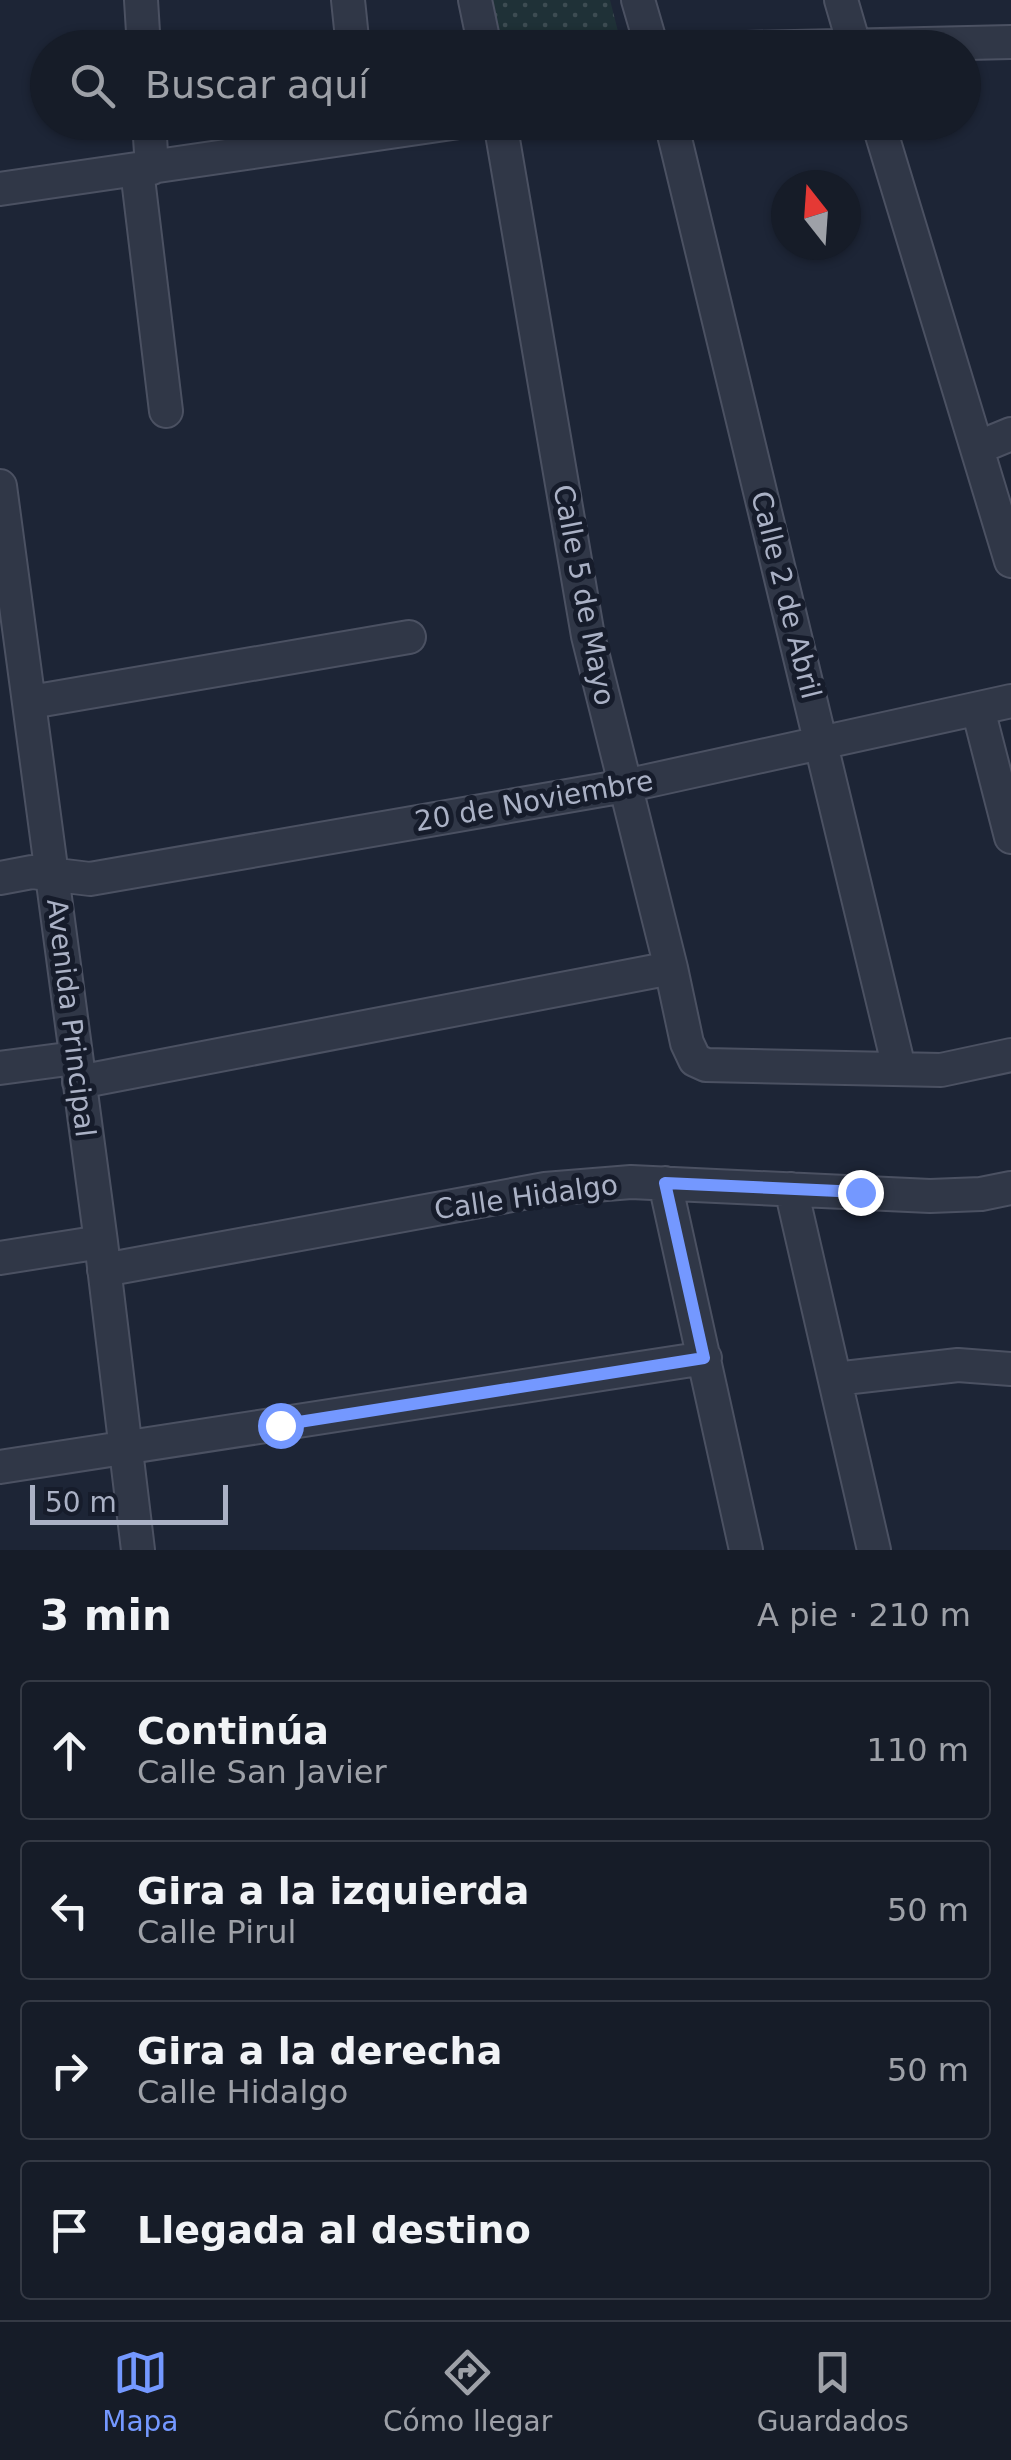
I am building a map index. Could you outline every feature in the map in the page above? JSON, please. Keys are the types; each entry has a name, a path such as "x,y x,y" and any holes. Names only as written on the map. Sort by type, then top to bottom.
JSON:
{"street":[{"path":"141,0 143,30"},
{"path":"348,0 351,30"},
{"path":"475,0 481,30"},
{"path":"638,0 647,30"},
{"path":"841,0 850,30"},
{"path":"981,43 1011,42"},
{"path":"147,140 145,169 166,411"},
{"path":"0,189 145,169 302,140"},
{"name":"Calle 5 de Mayo","path":"503,140 588,636 672,968 687,1043 695,1060 706,1065 898,1068"},
{"name":"Calle 2 de Abril","path":"675,140 898,1068"},
{"path":"883,140 1011,561"},
{"path":"977,448 1011,434"},
{"name":"Avenida Principal","path":"0,486 9,602 31,702 138,1550"},
{"path":"31,702 409,637"},
{"name":"20 de Noviembre","path":"0,878 32,872 90,879 626,786 1011,702"},
{"path":"978,708 1011,837"},
{"path":"0,1068 77,1070 672,968"},
{"path":"898,1068 941,1070 1011,1055"},
{"name":"Calle Hidalgo","path":"0,1258 103,1256 545,1189 631,1182 930,1196 981,1194 1011,1188"},
{"path":"665,1183 746,1550"},
{"path":"792,1189 874,1550"},
{"path":"0,1468 704,1358"},
{"path":"835,1379 958,1365 1011,1368"}],"shaded area":[{"path":"492,0 610,0 618,30 498,30"}],"route":[{"path":"280,1425 704,1358 665,1183 860,1192"}]}
